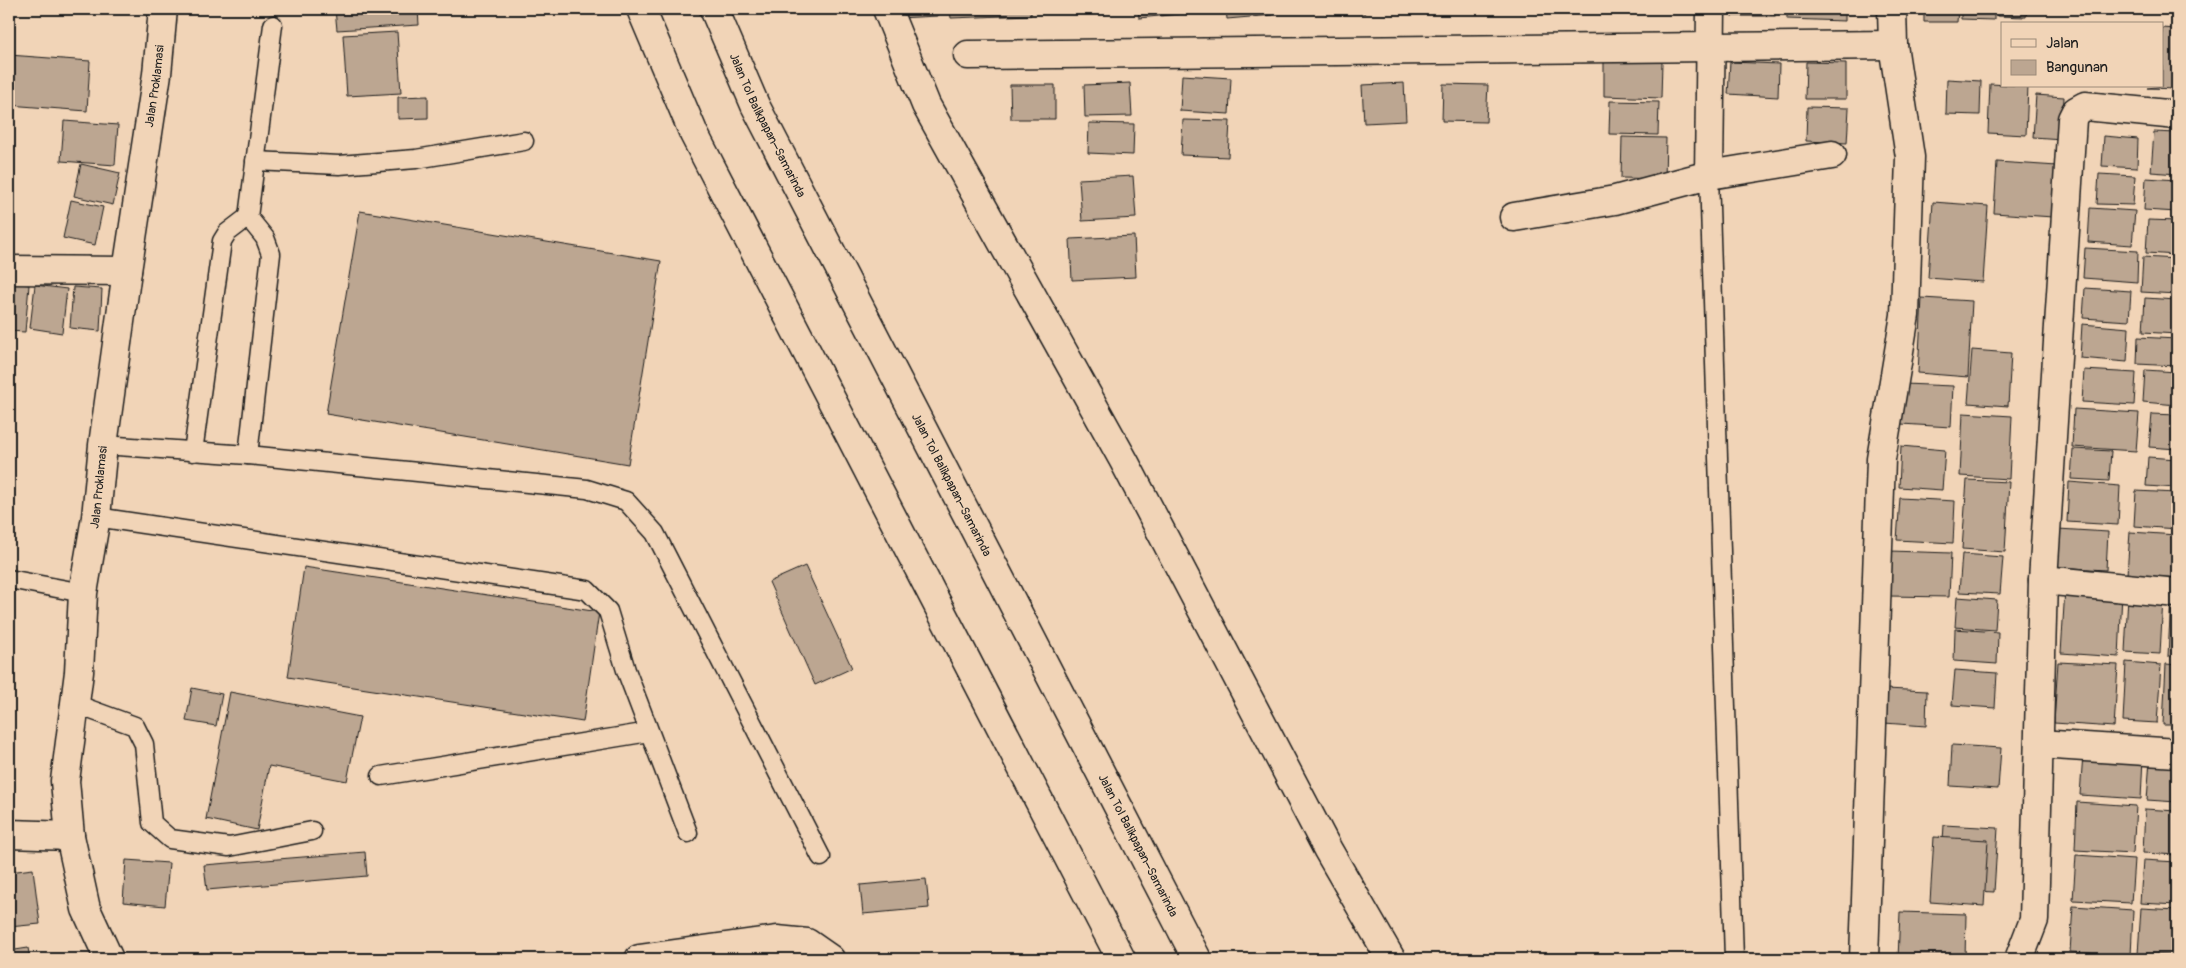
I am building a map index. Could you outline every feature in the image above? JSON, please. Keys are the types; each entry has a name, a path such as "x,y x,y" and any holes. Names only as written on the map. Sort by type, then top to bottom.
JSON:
{"main road":[{"name":"Jalan Proklamasi","path":"109,959 86,909 70,836 65,781 79,672 83,593 96,517 103,445 126,271 158,74 163,9"},
{"path":"641,9 694,134 1121,959"},
{"name":"Jalan Tol Balikpapan–Samarinda","path":"714,9 755,105 1197,959"},
{"path":"887,9 926,104 1119,453 1328,850 1391,959"},
{"path":"1709,175 1711,9"},
{"path":"1864,959 1881,459 1905,306 1910,157 1893,45 1892,9"},
{"path":"968,55 1893,45"},
{"path":"2019,959 2034,920 2043,580 2072,119 2076,111 2084,106 2177,115"},
{"path":"1514,217 1615,200 1709,175 1832,155"},
{"path":"9,270 126,271"},
{"path":"2043,580 2177,593"},
{"path":"2039,744 2177,753"},
{"path":"9,834 70,836"},
{"path":"639,959 777,940 807,943 830,959"}],"lane":[{"path":"248,455 271,254 265,238 248,217 273,25"},
{"path":"255,161 339,165 416,159 524,141"},
{"path":"1709,175 1734,959"},
{"path":"192,452 222,242 226,233 248,217"},
{"path":"103,445 248,455 586,489 626,501 655,533 821,857"},
{"path":"96,517 587,590 608,611 626,670 688,833"},
{"path":"9,579 83,593"},
{"path":"75,704 135,726 144,744 152,823 170,839 229,847 312,831"},
{"path":"381,776 649,732"}],"building":[{"path":"335,9 418,9 419,25 337,30"},
{"path":"897,9 937,9 938,16 898,18"},
{"path":"950,9 1031,9 1031,15 951,18"},
{"path":"1138,9 1179,9 1179,14 1139,18"},
{"path":"1226,9 1272,9 1273,15 1227,19"},
{"path":"1285,9 1365,9 1365,13 1285,11"},
{"path":"1529,9 1576,9 1576,11"},
{"path":"1732,9 1775,9 1775,16 1732,16"},
{"path":"1787,9 1845,9 1845,21 1787,19"},
{"path":"1924,9 1958,9 1957,22 1924,22"},
{"path":"1961,9 1994,9 1994,20 1961,19"},
{"path":"1998,9 2027,9 2026,17 1997,16"},
{"path":"2164,28 2177,29 2177,89 2148,88 2164,88"},
{"path":"397,32 401,93 347,96 343,35"},
{"path":"9,55 90,61 87,111 9,105"},
{"path":"1604,61 1662,62 1661,98 1604,96"},
{"path":"1730,62 1779,64 1778,97 1728,94"},
{"path":"1806,62 1846,63 1846,99 1805,99"},
{"path":"1182,75 1231,78 1229,114 1180,111"},
{"path":"1947,79 1981,81 1980,115 1946,114"},
{"path":"1130,83 1132,116 1085,117 1084,85"},
{"path":"1404,83 1406,121 1364,123 1362,85"},
{"path":"1443,84 1488,85 1486,122 1442,121"},
{"path":"1990,84 2001,85 2001,88 2028,88 2026,135 1988,133"},
{"path":"1010,85 1055,85 1055,119 1011,119"},
{"path":"2036,95 2064,97 2062,139 2033,137"},
{"path":"428,96 428,118 398,119 398,97"},
{"path":"1610,101 1659,102 1658,135 1609,134"},
{"path":"1807,107 1849,108 1847,143 1806,141"},
{"path":"1183,120 1230,121 1228,157 1181,155"},
{"path":"64,121 118,125 115,165 61,161"},
{"path":"1089,123 1134,124 1133,155 1088,153"},
{"path":"2154,132 2177,133 2177,174 2151,172"},
{"path":"2104,136 2138,139 2137,168 2102,166"},
{"path":"1622,137 1666,138 1665,179 1621,178"},
{"path":"1997,162 2057,166 2053,217 1994,213"},
{"path":"81,164 120,173 113,205 74,196"},
{"path":"2099,174 2135,176 2133,205 2097,204"},
{"path":"1133,176 1136,218 1082,221 1079,179"},
{"path":"2146,178 2177,180 2177,212 2144,210"},
{"path":"71,200 103,207 95,245 63,238"},
{"path":"1933,202 1988,206 1983,282 1928,278"},
{"path":"2090,208 2135,211 2132,245 2088,242"},
{"path":"360,211 661,261 628,464 326,414"},
{"path":"2148,220 2177,221 2177,255 2146,253"},
{"path":"1134,236 1136,277 1072,280 1070,239"},
{"path":"2085,248 2138,251 2137,282 2083,278"},
{"path":"2143,257 2177,259 2177,294 2141,292"},
{"path":"9,283 29,285 25,332 9,331"},
{"path":"35,285 67,289 62,333 30,328"},
{"path":"73,287 102,289 100,331 70,328"},
{"path":"2085,288 2131,291 2129,321 2083,318"},
{"path":"1922,298 1972,301 1968,377 1918,373"},
{"path":"2145,298 2177,300 2177,334 2143,332"},
{"path":"2082,324 2129,328 2127,362 2080,358"},
{"path":"2138,337 2177,339 2177,366 2137,364"},
{"path":"1972,350 2011,353 2008,406 1968,403"},
{"path":"2084,370 2136,373 2134,405 2082,402"},
{"path":"2145,370 2177,372 2177,405 2143,402"},
{"path":"1904,384 1953,386 1951,427 1901,424"},
{"path":"2074,409 2139,413 2136,451 2072,447"},
{"path":"1963,413 2012,416 2009,479 1960,476"},
{"path":"2152,414 2177,415 2177,449 2149,447"},
{"path":"1901,446 1945,450 1942,490 1899,487"},
{"path":"2073,449 2111,451 2109,481 2071,479"},
{"path":"2148,457 2177,459 2177,488 2146,486"},
{"path":"1967,480 2009,482 2005,552 1962,549"},
{"path":"2069,482 2120,486 2118,525 2067,522"},
{"path":"2136,491 2177,493 2177,529 2134,526"},
{"path":"1900,498 1955,501 1953,543 1897,540"},
{"path":"2058,529 2108,532 2106,570 2056,567"},
{"path":"2130,532 2177,535 2177,578 2127,574"},
{"path":"1890,551 1951,553 1949,597 1888,596"},
{"path":"1962,554 2003,557 2000,594 1959,592"},
{"path":"805,566 852,668 815,685 769,582"},
{"path":"304,567 599,612 583,722 288,677"},
{"path":"2065,589 2122,593 2119,657 2061,653"},
{"path":"2128,596 2163,598 2160,654 2125,652"},
{"path":"1957,597 1997,600 1995,630 1955,627"},
{"path":"2171,597 2177,597 2177,656 2168,656"},
{"path":"1955,629 1998,632 1997,664 1954,661"},
{"path":"2058,662 2118,665 2114,727 2054,723"},
{"path":"2126,662 2161,665 2157,723 2123,721"},
{"path":"2166,664 2177,665 2177,725 2163,725"},
{"path":"1955,670 1997,673 1995,708 1952,705"},
{"path":"192,688 222,694 216,726 186,721"},
{"path":"1886,689 1927,691 1926,726 1884,723"},
{"path":"230,692 360,717 347,781 269,766 257,830 206,819"},
{"path":"1952,745 2001,748 1998,789 1950,786"},
{"path":"2083,754 2143,757 2141,799 2080,795"},
{"path":"2150,760 2177,762 2177,802 2147,800"},
{"path":"2077,802 2136,806 2133,853 2075,850"},
{"path":"2145,809 2177,811 2177,855 2143,853"},
{"path":"1944,825 1998,828 1994,892 1940,889"},
{"path":"1934,837 1988,840 1984,906 1930,902"},
{"path":"365,852 367,876 207,890 204,865"},
{"path":"2076,855 2134,859 2131,903 2073,900"},
{"path":"126,860 169,863 165,906 123,902"},
{"path":"2143,860 2177,862 2177,905 2140,903"},
{"path":"33,869 40,924 9,927 9,872"},
{"path":"926,879 929,908 863,914 860,885"},
{"path":"2073,906 2133,910 2131,956 2070,952"},
{"path":"2141,908 2177,910 2177,956 2138,954"},
{"path":"1900,912 1966,914 1965,959 1898,959"},
{"path":"28,948 30,959 9,959 9,951"}]}
